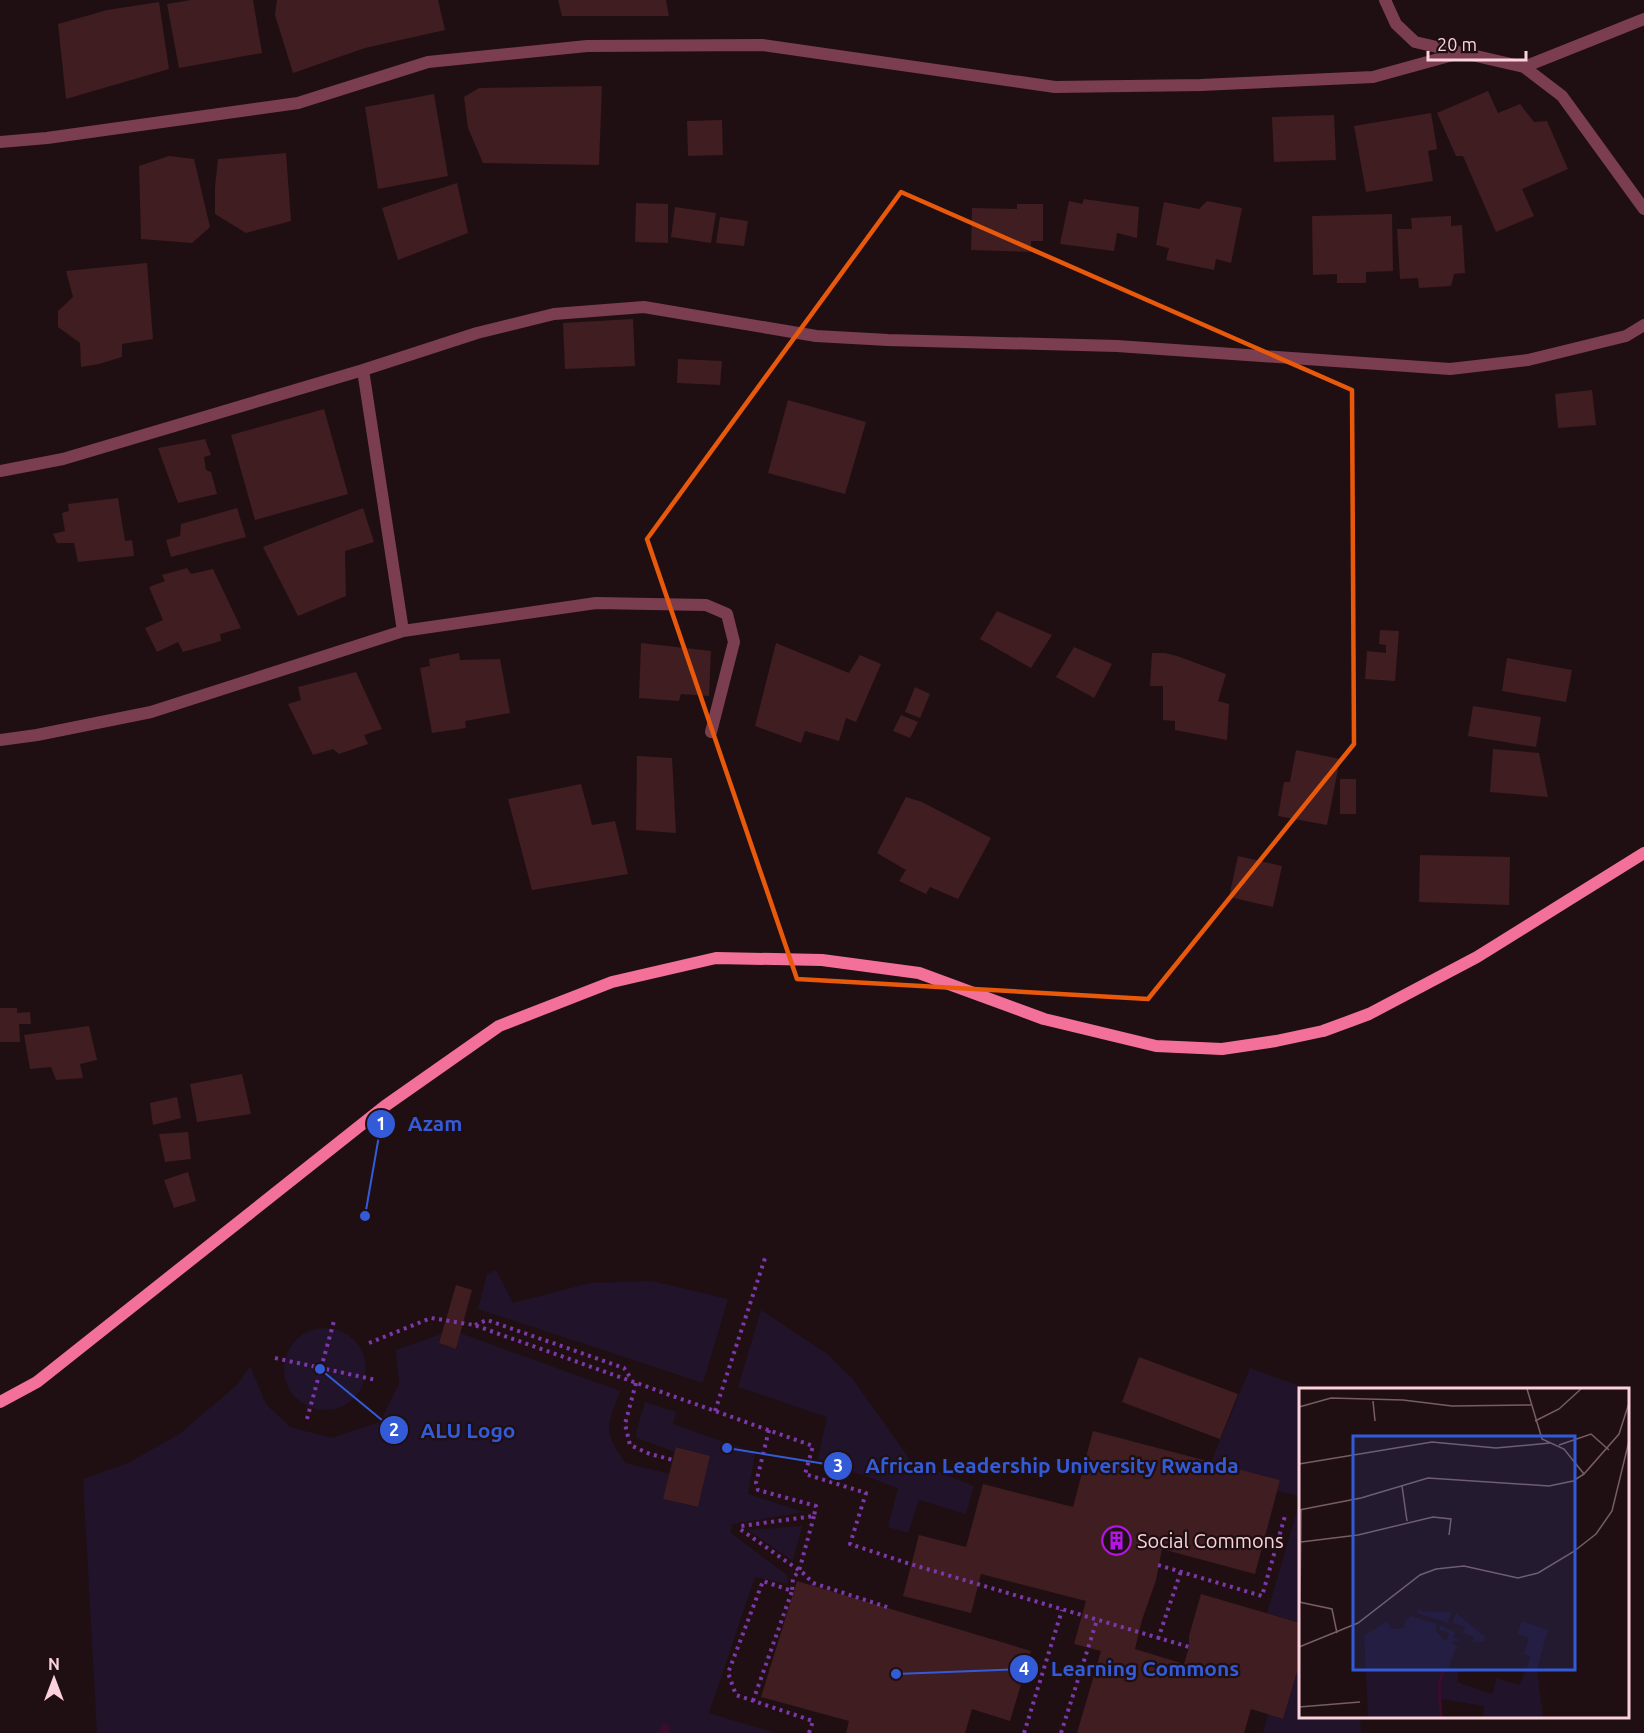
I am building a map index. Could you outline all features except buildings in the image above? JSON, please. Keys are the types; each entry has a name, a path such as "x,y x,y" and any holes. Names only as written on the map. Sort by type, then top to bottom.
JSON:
{"main road":[{"path":"0,1402 37,1382 385,1106 499,1026 612,982 716,958 822,960 919,973 1044,1019 1156,1046 1222,1049 1323,1031 1369,1014 1477,957 1644,853"}],"street":[{"path":"1385,0 1396,24 1415,42 1524,67 1562,96 1644,209"},
{"path":"1524,67 1644,19"},
{"path":"0,142 47,138 298,103 428,62 587,46 762,45 1055,87 1201,85 1373,77 1460,53"},
{"path":"0,471 63,459 363,370 477,333 554,314 644,307 816,336 1117,346 1450,369 1528,360 1626,336 1644,325"},
{"path":"363,370 403,631"},
{"path":"0,740 37,735 151,712 403,631 596,603 706,605 727,614 734,642 711,732"}],"path":[{"path":"715,1411 766,1255"},
{"path":"369,1343 431,1318 474,1325 813,1446 805,1474 866,1493 850,1545 1189,1647"},
{"path":"474,1325 487,1320 624,1368 634,1382 625,1424 630,1445 650,1454 673,1460"},
{"path":"307,1419 334,1321"},
{"path":"275,1358 376,1380"},
{"path":"753,1701 792,1591 793,1578 799,1571 816,1506 758,1490 756,1482 769,1430"},
{"path":"814,1516 741,1526 740,1529 813,1583 890,1608"},
{"path":"1158,1565 1262,1596 1285,1516"},
{"path":"1158,1639 1181,1571"},
{"path":"792,1591 763,1581 728,1673 736,1695 813,1721 809,1733"},
{"path":"1024,1733 1062,1610"},
{"path":"1061,1733 1097,1620"}],"highlighted area":[{"path":"901,192 1352,390 1354,744 1148,999 797,979 647,539"}],"shaded area":[{"path":"496,1270 513,1303 590,1283 652,1281 728,1299 703,1383 478,1309 487,1274"},
{"path":"761,1310 827,1354 852,1378 910,1460 974,1486 966,1514 919,1500 908,1533 888,1527 898,1488 818,1459 827,1417 738,1387"},
{"path":"317,1328 333,1328 348,1335 359,1346 366,1361 363,1385 354,1398 333,1410 317,1410 302,1403 291,1392 284,1377 284,1361 291,1346 302,1335"},
{"path":"460,1333 620,1391 610,1421 610,1435 625,1463 670,1474 663,1499 698,1507 710,1456 677,1447 675,1452 637,1438 636,1432 645,1402 676,1412 673,1424 755,1453 748,1494 804,1512 732,1524 731,1533 788,1576 787,1584 755,1577 709,1713 775,1733 97,1733 83,1479 128,1463 181,1433 238,1384 250,1366 266,1404 290,1427 331,1438 380,1422 399,1384 396,1350 441,1334 439,1343 456,1349"},
{"path":"1250,1368 1305,1388 1299,1388 1299,1496 1277,1491 1280,1480 1211,1462"},
{"path":"1299,1504 1299,1623 1267,1613"},
{"path":"802,1526 793,1561 748,1530"},
{"path":"1299,1665 1299,1718 1360,1718 1361,1733 1263,1733 1268,1714 1283,1719"}],"waterway":[{"path":"664,1733 665,1728"}],"place":[{"name":"Azam","path":"365,1216"},
{"name":"ALU Logo","path":"320,1369"},
{"name":"African Leadership University Rwanda","path":"727,1448"},
{"name":"Social Commons","path":"1116,1541"},
{"name":"Learning Commons","path":"896,1674"}]}
